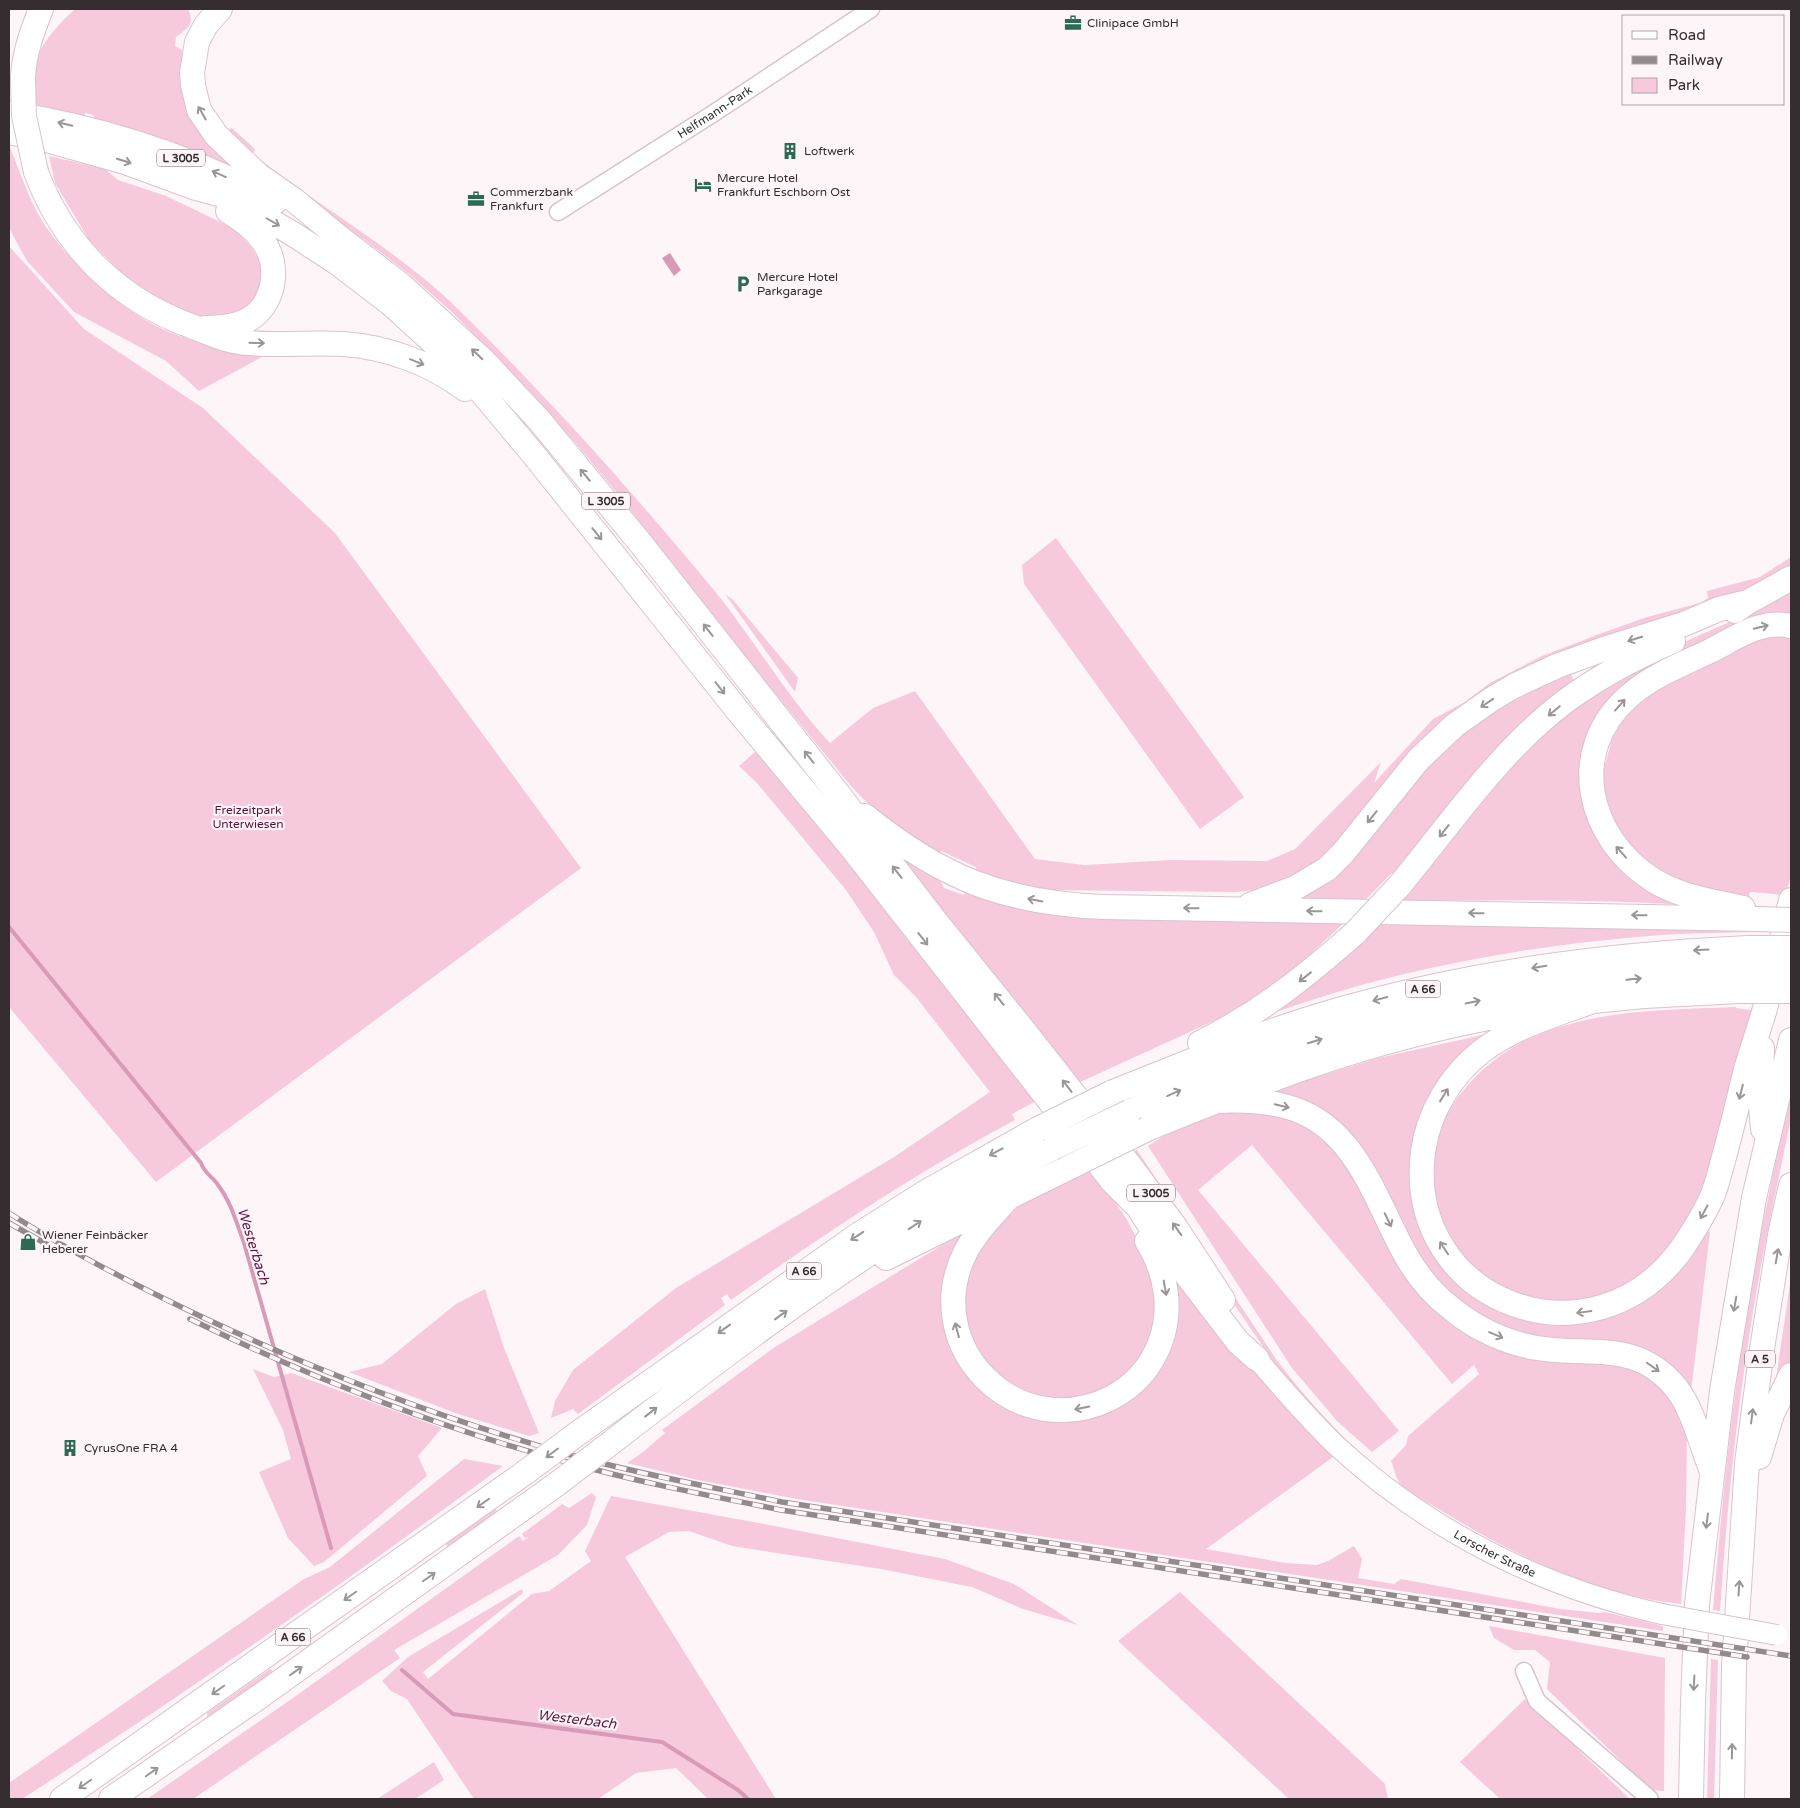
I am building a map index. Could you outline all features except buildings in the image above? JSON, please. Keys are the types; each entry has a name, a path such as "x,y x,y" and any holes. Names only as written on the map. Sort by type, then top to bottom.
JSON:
{"highway":[{"path":"50,9 37,19 27,44 23,78 24,116 36,172 52,210 66,232 103,274 128,295 150,309 222,339 248,343 342,344 380,350 402,356 454,381 534,454"},
{"path":"220,9 206,24 195,51 193,85 199,110 216,135 258,175 294,200 340,238"},
{"name":"L 3005","path":"9,113 46,119 128,140 172,155 247,187 340,238 401,285 483,360 539,420 642,545 1134,1171 1176,1228 1247,1337 1257,1360"},
{"name":"L 3005","path":"9,132 43,139 126,162 222,196 293,234 336,262 391,304 437,346 477,387 534,454 738,711 852,848 1114,1182 1138,1207 1156,1235 1238,1342 1257,1360"},
{"path":"193,327 226,327 248,320 258,313 270,295 274,275 273,261 263,240 240,219 213,204 196,188"},
{"path":"1112,1093 1139,1076 1227,1030 1273,1001 1310,972 1355,933 1399,886 1500,763 1521,741 1566,701 1615,668 1725,618 1748,602 1791,578"},
{"path":"1240,909 1295,888 1327,868 1343,853 1419,759 1455,725 1492,699 1514,686 1557,666 1684,624 1719,610 1748,602"},
{"path":"1758,915 1681,893 1666,887 1640,870 1616,847 1601,823 1593,798 1592,771 1597,743 1603,730 1628,696 1652,680 1750,630 1769,625 1791,626"},
{"path":"839,795 898,842 936,866 972,882 1017,897 1064,905 1758,915 1791,919"},
{"path":"1596,1000 1544,1018 1520,1029 1471,1060 1454,1079 1436,1108 1424,1142 1422,1172 1424,1200 1432,1227 1447,1253 1466,1274 1488,1292 1516,1305 1538,1311 1572,1313 1589,1311 1615,1303 1637,1292 1672,1260 1698,1225 1712,1198 1764,1011 1791,900"},
{"name":"A 66","path":"62,1799 855,1237 934,1187 1038,1129 1112,1093 1220,1049 1338,1011 1436,986 1496,974 1592,959 1697,950 1791,948"},
{"name":"A 66","path":"111,1799 305,1665 557,1484 707,1368 816,1290 923,1219 1053,1148 1185,1088 1269,1056 1319,1040 1422,1013 1517,994 1580,984 1688,974 1741,981 1791,970"},
{"path":"816,1290 899,1252 1147,1129 1311,1065 1399,1039 1497,1016 1596,1000 1644,996 1741,981 1791,991"},
{"path":"1764,1011 1760,1095 1764,1153"},
{"name":"A 5","path":"1691,1799 1692,1703 1698,1604 1712,1473 1730,1338 1754,1198 1791,1040"},
{"path":"1216,1101 1257,1101 1285,1106 1310,1116 1331,1130 1348,1148 1364,1172 1416,1272 1442,1301 1467,1320 1494,1334 1523,1345 1553,1350 1629,1356 1640,1359 1655,1368 1678,1390 1687,1406 1712,1473"},
{"path":"1007,1199 975,1236 958,1270 953,1306 961,1343 969,1359 980,1374 994,1387 1010,1397 1027,1405 1045,1409 1064,1410 1082,1408 1100,1403 1117,1395 1132,1384 1156,1355 1166,1319 1167,1299 1160,1268 1153,1251 1114,1182"},
{"name":"A 5","path":"1732,1799 1734,1666 1747,1463 1753,1406 1779,1245 1791,1184"},
{"path":"1743,1535 1756,1469 1766,1432 1778,1400 1791,1375"}],"main road":[{"name":"Lorscher Straße","path":"1257,1360 1309,1419 1365,1471 1406,1501 1460,1536 1496,1556 1569,1588 1629,1607 1784,1636"}],"street":[{"name":"Helfmann-Park","path":"558,212 714,113 871,9"},
{"path":"1524,1671 1537,1701 1650,1799"}],"green space":[{"path":"75,9 188,9 191,18 189,25 176,37 175,46 182,50 182,64 245,174 96,122 93,115 86,113 82,118 36,109 33,74 36,61 49,36"},
{"path":"232,128 255,149 253,154 410,267 494,344 594,451 691,562 726,605 800,707 830,743 873,708 915,691 1035,859 1084,865 1172,860 1267,861 1295,849 1381,762 1374,783 1433,719 1465,702 1490,683 1542,656 1602,633 1647,617 1700,603 1708,598 1707,591 1760,577 1791,557 1791,565 1752,587 1716,603 1525,669 1328,854 1300,875 1256,890 1236,892 1042,890 975,874 976,867 941,851 937,857 871,807 851,786 731,639 578,446 506,367 453,313 409,274 309,201 221,132"},
{"path":"9,145 31,200 45,225 74,262 111,296 149,322 178,336 262,357 199,391 166,361 74,312 27,261 9,228"},
{"path":"49,156 105,169 118,180 166,196 233,228 252,248 262,266 262,285 248,310 227,319 200,318 164,304 127,279 89,240 55,183"},
{"name":"Freizeitpark Unterwiesen","path":"9,246 84,329 203,408 335,533 581,868 156,1182 9,1007"},
{"path":"1056,538 1244,797 1200,829 1024,584 1022,565"},
{"path":"1791,592 1791,621 1610,705 1592,818 1701,906 1588,901 1401,901 1415,877 1547,726 1664,651 1759,609"},
{"path":"725,594 733,600 798,678 795,692"},
{"path":"1791,632 1791,875 1786,895 1750,892 1749,897 1680,881 1654,869 1624,841 1604,798 1603,772 1612,739 1622,721 1658,685 1755,634"},
{"path":"1569,671 1574,681 1519,724 1395,875 1392,873 1364,901 1284,899 1463,733 1503,707"},
{"path":"755,752 821,825 1040,1099 1012,1114 1015,1120 905,1183 731,1300 727,1294 721,1298 725,1305 578,1414 573,1409 551,1418 555,1401 573,1370 676,1288 894,1157 990,1092 916,997 894,975 874,932 846,890 757,783 739,766"},
{"path":"878,832 930,871 929,874 941,882 944,888 964,895 965,890 1350,917 1282,981 1218,1019 1078,1083"},
{"path":"1385,918 1756,925 1754,932 1652,936 1590,942 1496,955 1403,974 1357,986 1268,1015"},
{"path":"1736,1007 1757,1011 1724,1127 1690,1216 1676,1240 1655,1265 1619,1290 1576,1301 1560,1302 1534,1298 1508,1290 1485,1277 1467,1260 1453,1240 1442,1217 1435,1192 1433,1167 1436,1143 1444,1120 1460,1095 1481,1072 1505,1053 1531,1038 1555,1028 1580,1021 1658,1010"},
{"path":"1510,1029 1478,1049 1415,1151 1466,1285 1593,1318 1707,1228 1710,1232 1691,1392 1591,1344 1502,1331 1428,1278 1373,1174 1272,1091 1378,1058"},
{"path":"1791,1092 1791,1118 1768,1228 1744,1373 1730,1492 1720,1611 1713,1610 1729,1446 1745,1323 1765,1210"},
{"path":"1233,1111 1285,1115 1327,1138 1443,1314 1629,1362 1665,1385 1687,1428 1686,1509 1681,1604 1648,1599 1616,1591 1554,1570 1465,1525 1412,1494 1401,1485 1396,1477 1391,1461 1406,1445 1408,1436 1479,1374 1474,1365 1452,1384 1252,1145 1198,1190 1399,1431 1372,1452 1337,1421 1292,1368 1148,1146 1165,1135 1165,1132 1207,1116"},
{"path":"1137,1150 1276,1359 1317,1409 1362,1455 1361,1457 1305,1401 1279,1370 1131,1153"},
{"path":"1094,1170 1127,1220 1156,1274 1159,1308 1143,1360 1097,1397 1042,1403 989,1375 959,1306 979,1245 1011,1212 1033,1197"},
{"path":"965,1231 943,1304 1022,1413 1150,1377 1165,1262 1355,1471 1333,1457 1206,1549 1286,1563 1317,1565 1354,1546 1362,1559 1358,1578 1394,1584 1401,1579 1560,1609 1605,1612 1663,1626 1663,1631 797,1499 698,1480 627,1463 665,1433 662,1430 775,1347"},
{"path":"1791,1277 1791,1362 1774,1392"},
{"path":"485,1289 504,1348 539,1433 529,1436 455,1413 349,1372 382,1364 456,1304"},
{"path":"253,1369 274,1377 291,1373 442,1428 418,1456 427,1476 324,1562 314,1566 288,1538 259,1472 291,1459 283,1430"},
{"path":"464,1459 503,1466 385,1552 205,1678 22,1799 9,1799 9,1783 304,1579 330,1567"},
{"path":"592,1493 596,1497 587,1525 558,1555 394,1650 400,1658 193,1799 147,1799 293,1698 519,1536 523,1541 529,1537 525,1538 522,1534 562,1504 569,1508"},
{"path":"611,1496 945,1559 1014,1584 1078,1625 1023,1609 972,1587 881,1569 732,1546 689,1531 669,1532 625,1557 776,1799 708,1799 676,1768 636,1773 598,1799 474,1799 407,1699 391,1691 382,1681 408,1657 522,1589 523,1593 423,1672 428,1679 532,1594 549,1591 591,1561 585,1551"},
{"path":"494,1508 498,1512 448,1547 446,1544"},
{"path":"1180,1592 1385,1784 1388,1799 1289,1799 1118,1641"},
{"path":"1489,1626 1665,1658 1664,1791 1651,1790 1547,1689 1550,1662 1535,1650 1514,1650 1494,1638"},
{"path":"1711,1659 1718,1660 1714,1799 1707,1799"},
{"path":"270,1669 273,1671 207,1718 207,1713"},
{"path":"1525,1699 1630,1799 1500,1799 1460,1762"},
{"path":"434,1762 444,1780 415,1799 377,1799"}],"shaded area":[{"path":"670,253 681,270 674,276 662,258"}],"waterway":[{"name":"Westerbach","path":"9,927 201,1163 204,1170 216,1182 227,1199 244,1243 331,1548"},
{"name":"Westerbach","path":"402,1670 453,1714 662,1742 738,1790 748,1799"}],"railway":[{"path":"9,1213 79,1255 127,1280 200,1316 291,1357 431,1411 526,1442 600,1463 782,1502 1791,1656"},
{"path":"9,1223 48,1245"},
{"path":"190,1319 283,1362 427,1419 525,1450 600,1471 677,1489 781,1510 1747,1657"}],"place":[{"name":"Clinipace GmbH","path":"1073,23"},
{"name":"Loftwerk","path":"790,151"},
{"name":"Mercure Hotel Frankfurt Eschborn Ost","path":"703,185"},
{"name":"Commerzbank Frankfurt","path":"476,199"},
{"name":"Mercure Hotel Parkgarage","path":"743,284"},
{"name":"Wiener Feinbäcker Heberer","path":"28,1242"},
{"name":"CyrusOne FRA 4","path":"70,1448"}]}
